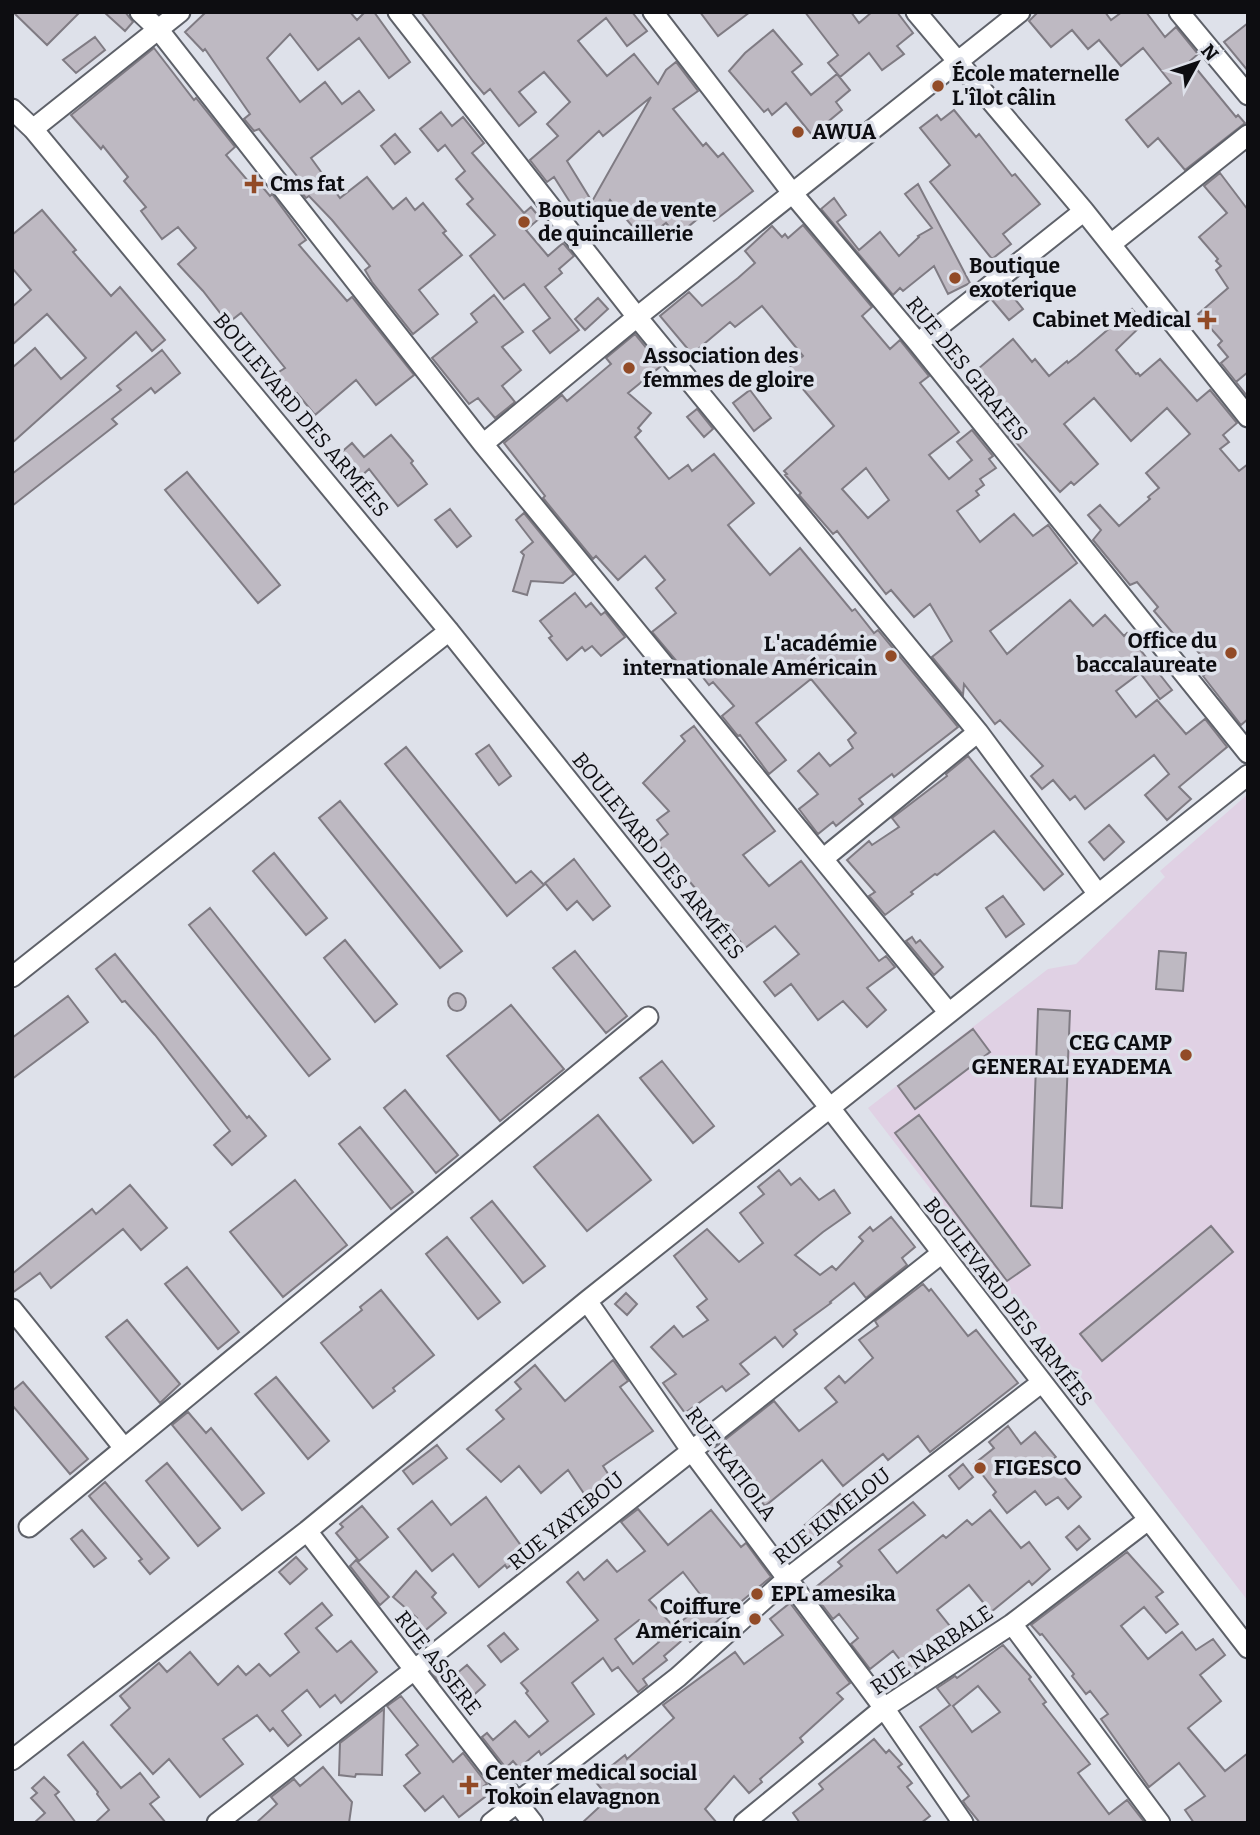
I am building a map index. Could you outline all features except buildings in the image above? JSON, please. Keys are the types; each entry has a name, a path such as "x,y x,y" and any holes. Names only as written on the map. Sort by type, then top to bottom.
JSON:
{"street":[{"path":"140,12 158,29 483,444 949,1013"},
{"path":"33,129 180,12"},
{"path":"398,12 637,317 978,732 1098,894"},
{"name":"RUE DES GIRAFES","path":"653,12 793,194 918,343 1248,753"},
{"path":"916,12 956,63 1084,211 1248,417"},
{"path":"483,444 637,317 1020,12"},
{"path":"1179,12 1248,95"},
{"name":"BOULEVARD DES ARMÉES","path":"12,109 33,129 449,631 830,1108 1248,1648"},
{"path":"1111,244 1248,135"},
{"path":"918,343 1084,211"},
{"path":"12,977 449,631"},
{"path":"824,858 978,732"},
{"path":"12,1760 307,1531 587,1301 1248,775"},
{"path":"29,1527 648,1017"},
{"name":"RUE YAYEBOU","path":"217,1823 942,1253"},
{"name":"RUE KATIOLA","path":"587,1301 691,1450 884,1708 963,1823"},
{"path":"12,1309 124,1448"},
{"name":"RUE KIMELOU","path":"491,1823 678,1677 788,1578 1041,1383"},
{"name":"RUE NARBALE","path":"744,1823 884,1708 1012,1624 1148,1520"},
{"name":"RUE ASSERE","path":"307,1531 533,1823"},
{"path":"1012,1624 1160,1823"}],"shaded area":[{"name":"CEG CAMP GENERAL EYADEMA","path":"1248,794 1248,1601 868,1108 1048,969 1076,964 1165,877 1160,871"}],"place":[{"name":"École maternelle L'îlot câlin","path":"938,86"},
{"name":"AWUA","path":"798,132"},
{"name":"Cms fat","path":"254,184"},
{"name":"Boutique de vente de quincaillerie","path":"524,222"},
{"name":"Boutique exoterique","path":"955,278"},
{"name":"Cabinet Medical","path":"1207,320"},
{"name":"Association des femmes de gloire","path":"629,368"},
{"name":"Office du baccalaureate","path":"1231,653"},
{"name":"L'académie internationale Américain","path":"891,656"},
{"name":"CEG CAMP GENERAL EYADEMA","path":"1186,1055"},
{"name":"FIGESCO","path":"980,1468"},
{"name":"EPL amesika","path":"757,1594"},
{"name":"Coiffure Américain","path":"755,1619"},
{"name":"Center medical social Tokoin elavagnon","path":"469,1785"}]}
